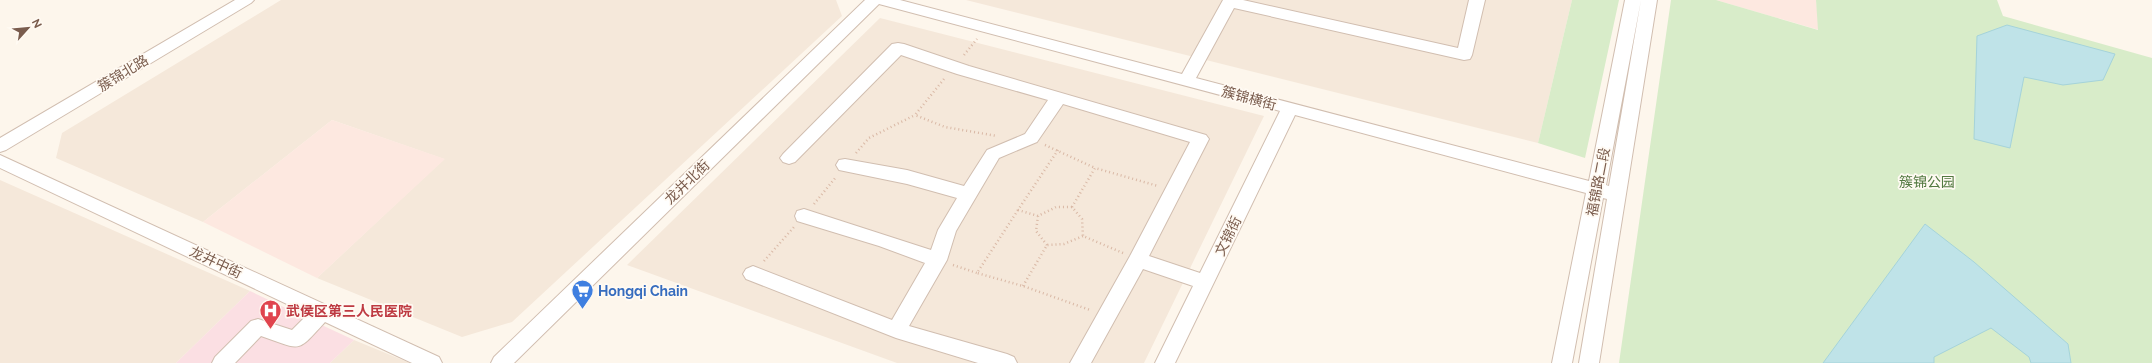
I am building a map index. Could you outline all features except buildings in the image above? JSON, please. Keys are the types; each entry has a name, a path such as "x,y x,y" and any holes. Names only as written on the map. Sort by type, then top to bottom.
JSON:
{"street":[{"name":"簇锦北路","path":"0,146 246,0"},
{"name":"龙井北街","path":"501,363 874,0"},
{"name":"簇锦横街","path":"881,0 1618,195"},
{"path":"1186,81 1231,1 1464,55 1477,0"},
{"name":"福锦路二段","path":"1562,363 1633,0"},
{"name":"福锦路二段","path":"1589,363 1650,0"},
{"path":"789,158 898,48 955,67 1200,139 1138,260 1080,363"},
{"path":"896,330 937,260 947,230 993,154 1026,140 1059,98"},
{"name":"文锦街","path":"1165,363 1290,108"},
{"name":"龙井中街","path":"0,161 432,363"},
{"path":"845,166 907,176 968,194"},
{"path":"804,216 886,241 937,260"},
{"path":"1138,260 1205,282"},
{"path":"753,274 896,330 1007,363"},
{"path":"222,363 258,327 296,340 322,312"}],"path":[{"path":"869,138 915,115 986,28"},
{"path":"915,115 945,127 1026,140 1058,150 1095,168 1174,190"},
{"path":"977,273 1058,150"},
{"path":"1072,207 1095,168"},
{"path":"1018,210 1038,216 1056,206 1072,207 1082,219 1083,236"},
{"path":"1038,216 1036,231 1047,245"},
{"path":"1047,245 1064,244 1083,236 1138,260"},
{"path":"1023,286 1047,245"},
{"path":"937,260 1023,286 1106,316"}],"shaded area":[{"path":"281,0 836,0 842,16 512,322 462,337 317,278 444,159 332,120 203,222 56,158 62,133"},
{"path":"966,0 1572,0 1538,143"},
{"path":"1716,0 1816,0 1819,30"},
{"path":"880,18 1264,116 1144,363 897,363 627,265"},
{"path":"332,120 445,159 317,278 203,222"},
{"path":"0,180 250,291 176,363 0,363"},
{"name":"武侯区第三人民医院","path":"250,291 354,340 330,363 176,363"},
{"path":"354,340 410,363 330,363"}],"green space":[{"path":"1572,0 1619,0 1585,158 1538,143"},
{"name":"簇锦公园","path":"1671,0 1716,0 1818,30 1816,0 1997,0 2003,16 2152,58 2152,363 1619,363"}],"water":[{"path":"2007,25 2115,54 2103,80 2063,85 2024,77 2010,148 1974,139 1977,36"},
{"path":"1925,224 1974,262 2068,344 2071,363 2031,363 2029,357 1991,328 1934,357 1934,363 1823,363"}],"place":[{"name":"Hongqi Chain","path":"582,310"},
{"name":"武侯区第三人民医院","path":"271,330"}]}
